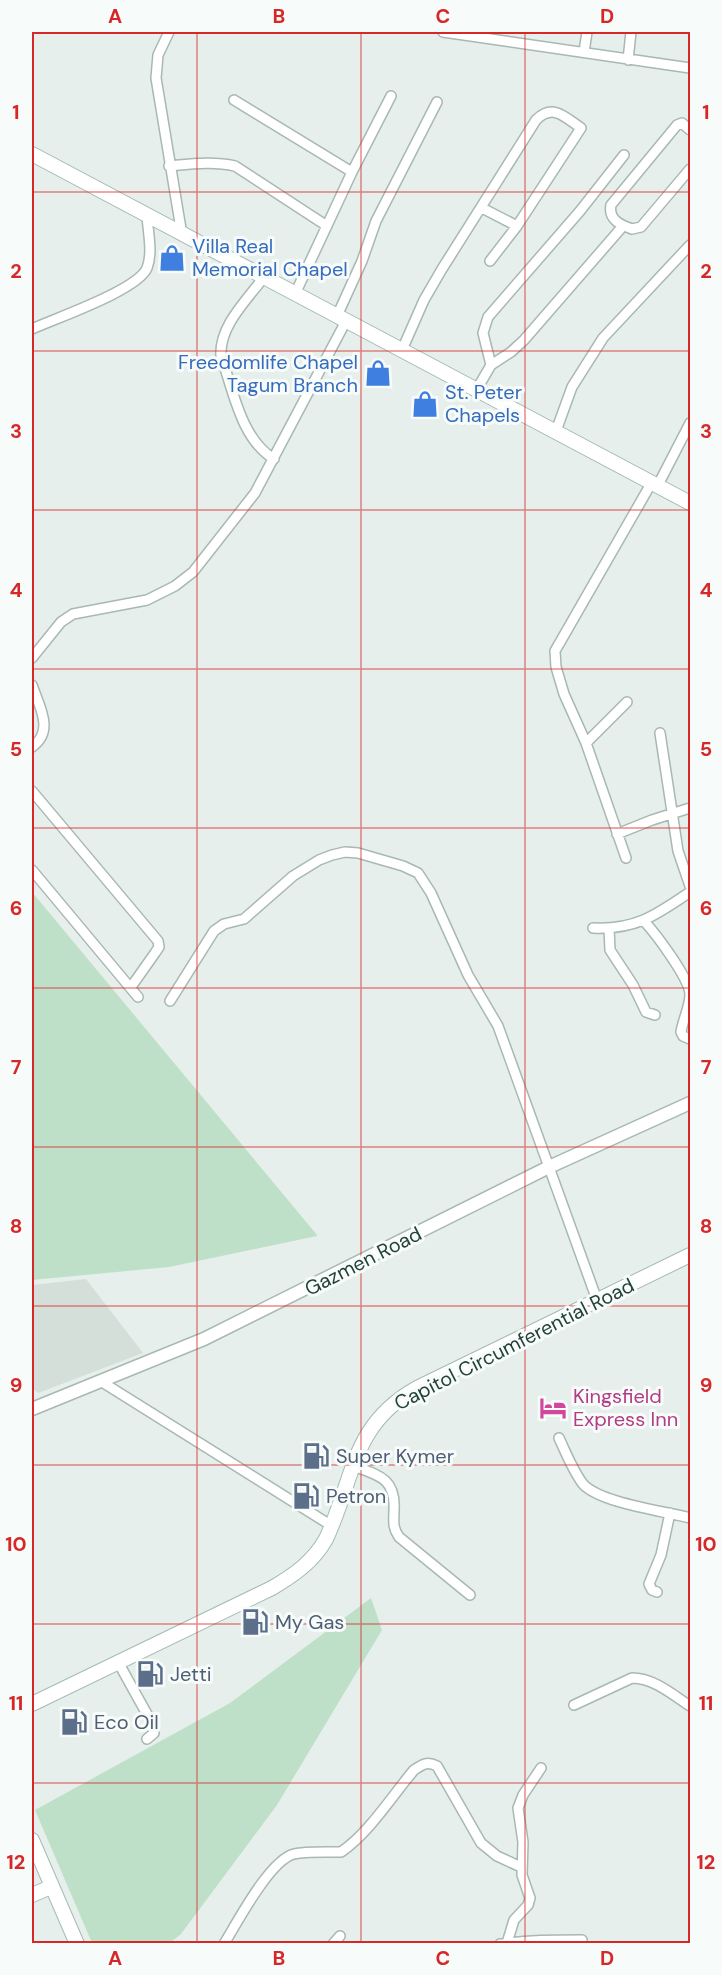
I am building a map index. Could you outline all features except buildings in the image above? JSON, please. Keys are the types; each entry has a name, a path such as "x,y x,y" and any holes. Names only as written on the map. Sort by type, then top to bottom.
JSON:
{"main road":[{"path":"32,153 182,235 655,483 690,504"},
{"name":"Capitol Circumferential Road","path":"32,1704 286,1580 309,1562 319,1551 332,1526 366,1435 373,1424 402,1396 690,1255"},
{"path":"32,1840 77,1944"},
{"path":"32,1895 51,1887"}],"street":[{"path":"169,32 155,68 182,235"},
{"path":"443,32 690,68"},
{"path":"584,52 587,32"},
{"path":"628,60 631,32"},
{"path":"295,294 352,172 392,96"},
{"path":"234,100 352,172"},
{"path":"32,658 61,622 74,614 136,603 156,596 182,581 193,572 255,493 274,459 342,318 376,221 437,102"},
{"path":"402,350 424,300 442,269 536,120 548,111 554,111 582,128 517,226 490,261"},
{"path":"690,129 682,123 677,125 610,206 611,215 623,226 632,229 641,227 690,170"},
{"path":"491,365 483,333 488,317 580,211 624,155"},
{"path":"170,166 207,163 235,166 327,226"},
{"path":"482,208 517,226"},
{"path":"32,329 113,294 138,279 147,268 149,254 147,216"},
{"path":"477,389 491,365 524,340 623,226"},
{"path":"556,432 572,387 603,338 690,245"},
{"path":"681,254 690,262"},
{"path":"264,278 224,335 221,346 222,356 243,418 255,443 274,459"},
{"path":"626,858 586,743 564,694 556,667 555,651 690,423"},
{"path":"32,685 45,720 40,740 32,747"},
{"path":"586,743 627,702"},
{"path":"660,733 678,850 690,886"},
{"path":"32,791 158,941 159,947 131,987"},
{"path":"617,834 690,808"},
{"path":"170,1001 213,931 218,927 244,919 293,876 319,860 345,852 358,853 413,870 422,878 431,893 468,975 498,1026 597,1300"},
{"path":"32,870 138,997"},
{"path":"593,928 609,928 644,921 690,892"},
{"path":"644,921 665,947 689,990 689,1001 681,1032 683,1036 690,1039"},
{"path":"609,928 610,950 633,985 646,1012 655,1015"},
{"name":"Gazmen Road","path":"32,1409 214,1335 549,1167 690,1103"},
{"path":"102,1382 332,1526"},
{"path":"559,1438 579,1478 591,1491 610,1499 690,1518"},
{"path":"353,1466 378,1475 388,1482 394,1503 393,1526 399,1537 470,1595"},
{"path":"657,1592 652,1590 649,1584 661,1555 670,1513"},
{"path":"118,1662 153,1725 154,1733 147,1738"},
{"path":"574,1705 632,1678 643,1678 690,1706"},
{"path":"224,1944 261,1885 280,1861 293,1854 344,1850 359,1837 414,1770 423,1764 429,1763 437,1766 481,1843 497,1856 521,1867"},
{"path":"503,1943 514,1920 528,1905 530,1898 521,1867 523,1842 518,1808 523,1795 541,1768"},
{"path":"503,1943 522,1940 582,1940 581,1944"}],"shaded area":[{"path":"86,1279 143,1353 38,1393 32,1388 32,1285"}],"green space":[{"path":"32,892 317,1236 169,1267 32,1280"},
{"path":"371,1598 382,1630 277,1805 181,1934 170,1943 92,1943 35,1810 230,1703"}],"place":[{"name":"Villa Real Memorial Chapel","path":"172,258"},
{"name":"Freedomlife Chapel Tagum Branch","path":"378,373"},
{"name":"St. Peter Chapels","path":"425,404"},
{"name":"Kingsfield Express Inn","path":"553,1408"},
{"name":"Super Kymer","path":"316,1456"},
{"name":"Petron","path":"306,1496"},
{"name":"My Gas","path":"255,1622"},
{"name":"Jetti","path":"150,1674"},
{"name":"Eco Oil","path":"74,1722"}]}
